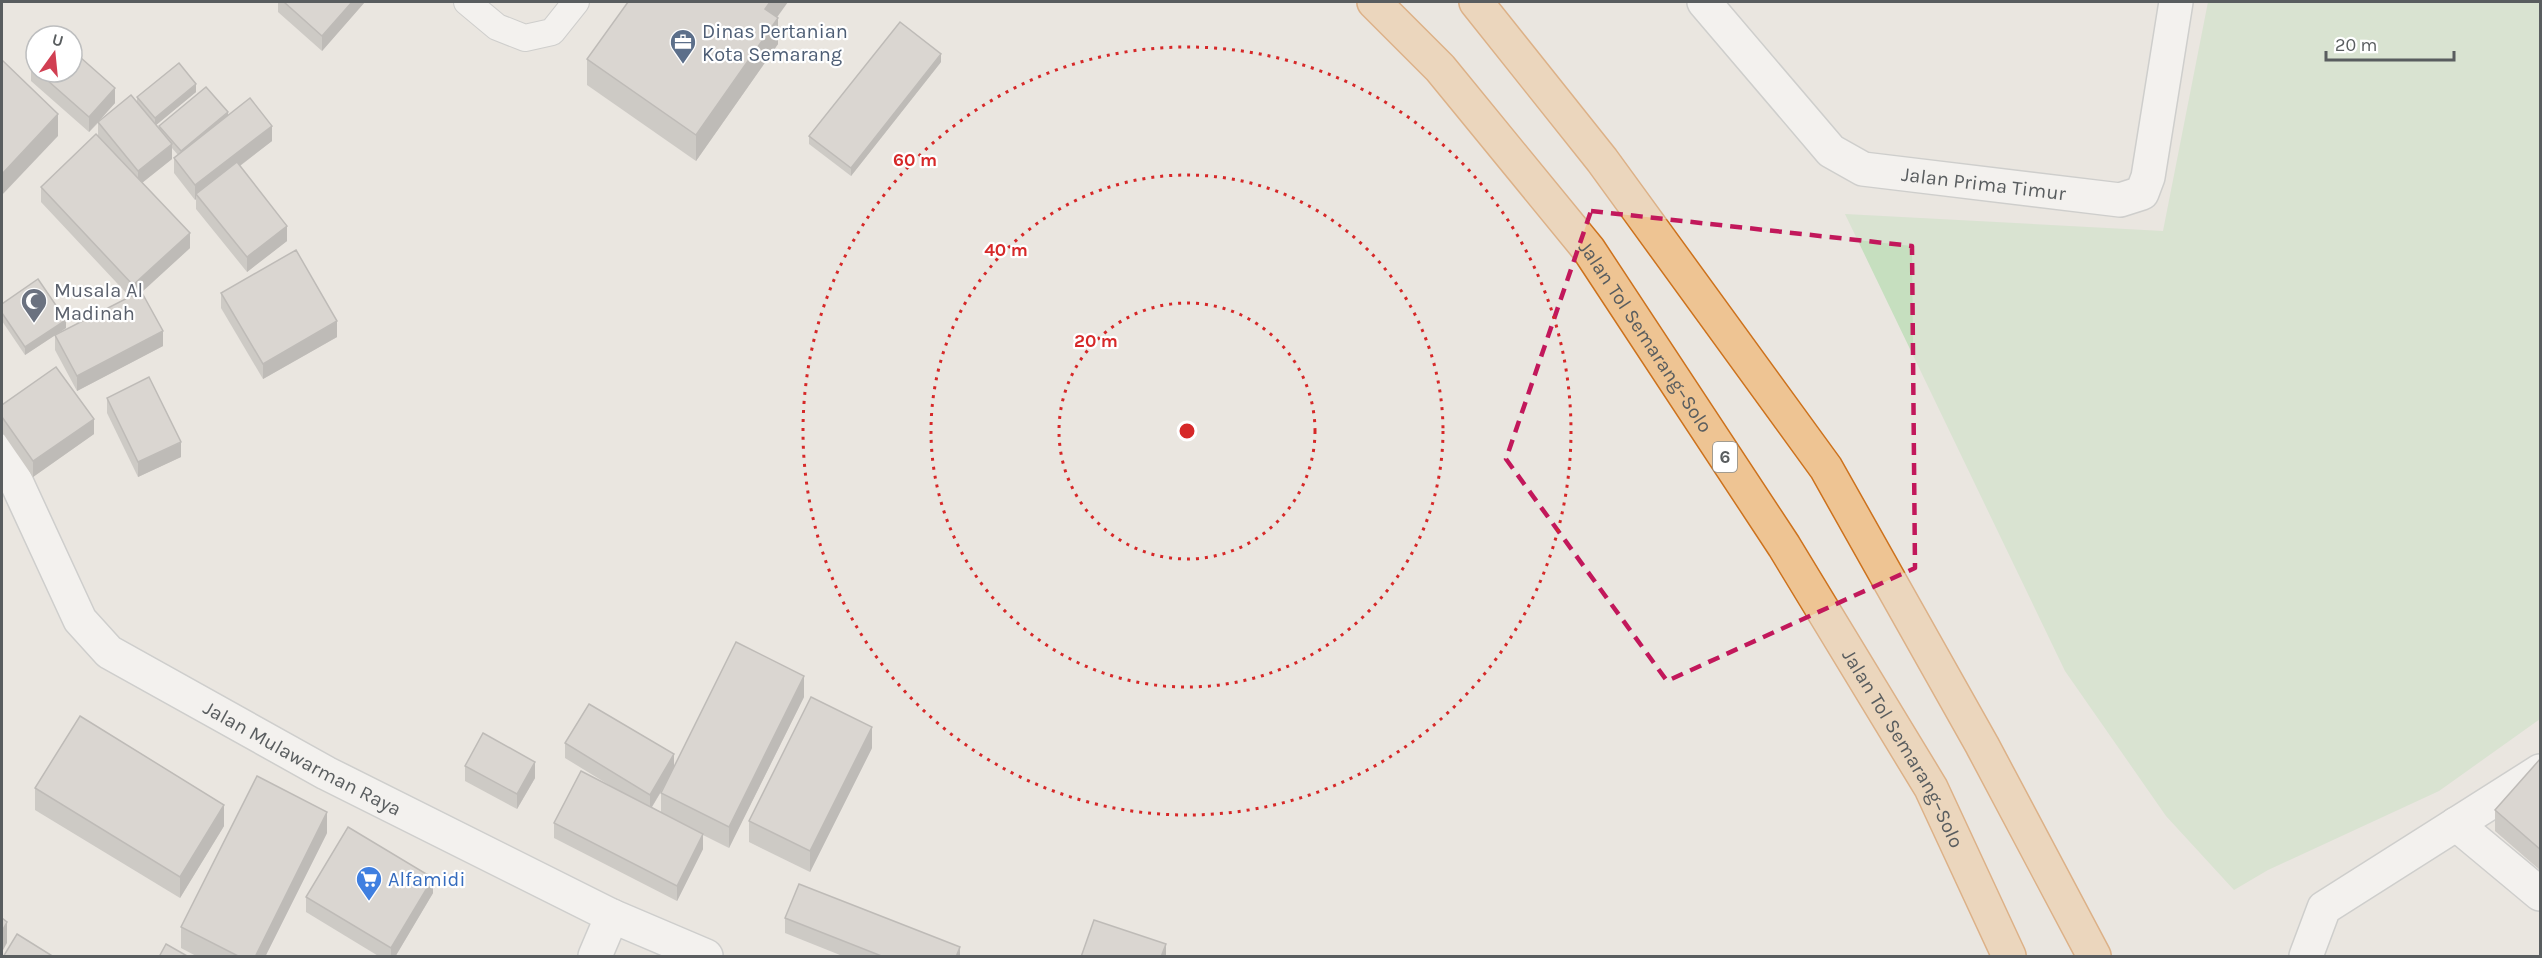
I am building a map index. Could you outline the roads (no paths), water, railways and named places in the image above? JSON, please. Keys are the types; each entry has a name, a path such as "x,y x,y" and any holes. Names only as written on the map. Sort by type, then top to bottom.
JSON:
{"highway":[{"name":"Jalan Tol Semarang–Solo","path":"1374,2 1440,68 1589,250 1784,546 1930,788 2009,957"},
{"path":"1476,2 1602,160 1826,468 1982,745 2094,957"}],"street":[{"name":"Jalan Prima Timur","path":"1704,2 1831,152 1863,169 2120,200 2142,193 2148,177 2176,2"},
{"name":"Jalan Mulawarman Raya","path":"2,451 80,620 109,652 326,773 612,916 706,957"},
{"path":"2306,957 2324,909 2541,771"},
{"path":"2456,824 2541,894"},
{"path":"595,957 612,916"}],"lane":[{"path":"467,2 497,27 525,38 552,32 576,2"}],"place":[{"name":"Dinas Pertanian Kota Semarang","path":"683,65"},
{"name":"Musala Al Madinah","path":"34,324"},
{"name":"Alfamidi","path":"369,902"}]}
